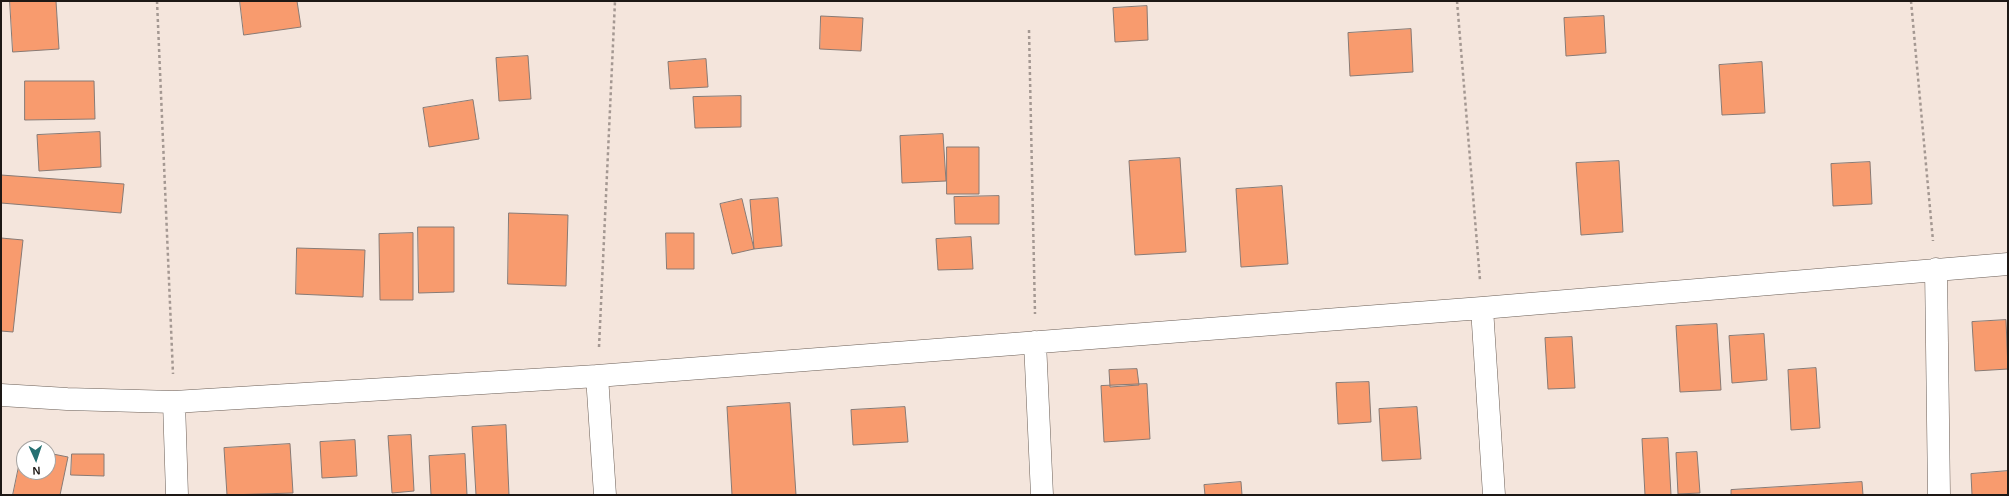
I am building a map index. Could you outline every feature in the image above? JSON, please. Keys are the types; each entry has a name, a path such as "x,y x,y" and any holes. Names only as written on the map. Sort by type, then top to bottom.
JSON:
{"street":[{"path":"1,395 67,399 174,402 597,376 1482,308 2008,264"},
{"path":"1936,269 1939,495"},
{"path":"1482,308 1494,495"},
{"path":"1035,342 1042,495"},
{"path":"597,376 605,495"},
{"path":"174,402 177,495"}],"path":[{"path":"157,1 174,402"},
{"path":"597,376 615,1"},
{"path":"1457,1 1482,308"},
{"path":"1910,1 1936,269"},
{"path":"1029,30 1035,342"}],"building":[{"path":"10,1 56,1 59,49 13,52"},
{"path":"240,1 297,1 301,27 244,35"},
{"path":"1147,6 1148,40 1115,42 1113,8"},
{"path":"821,16 863,18 861,51 820,49"},
{"path":"1604,16 1606,53 1566,56 1564,18"},
{"path":"1411,29 1413,72 1350,76 1348,33"},
{"path":"528,56 531,99 499,101 496,58"},
{"path":"706,59 708,87 670,89 668,62"},
{"path":"1762,62 1765,113 1722,115 1719,65"},
{"path":"25,81 94,81 95,119 25,120"},
{"path":"741,96 741,127 695,128 693,97"},
{"path":"473,100 479,139 429,147 423,108"},
{"path":"100,132 101,167 39,171 37,135"},
{"path":"943,134 946,181 902,183 900,136"},
{"path":"947,147 979,147 979,194 947,194"},
{"path":"1180,158 1186,252 1135,255 1129,161"},
{"path":"1619,161 1623,232 1581,235 1576,163"},
{"path":"1870,162 1872,204 1833,206 1831,164"},
{"path":"1,175 124,184 121,213 1,203"},
{"path":"1282,186 1288,264 1241,267 1236,189"},
{"path":"999,196 999,224 955,224 954,197"},
{"path":"778,198 782,246 754,249 750,200"},
{"path":"742,199 754,249 732,254 720,204"},
{"path":"509,213 568,215 566,286 508,284"},
{"path":"418,227 454,227 454,292 419,293"},
{"path":"413,233 413,300 380,300 379,234"},
{"path":"666,233 694,233 694,269 667,269"},
{"path":"971,237 973,269 938,270 936,239"},
{"path":"1,238 23,240 13,332 1,331"},
{"path":"297,248 365,250 363,297 296,294"},
{"path":"2006,320 2008,369 1975,371 1972,322"},
{"path":"1717,324 1721,390 1680,392 1676,326"},
{"path":"1764,334 1767,380 1732,383 1729,336"},
{"path":"1572,337 1575,388 1548,389 1545,338"},
{"path":"1816,368 1820,428 1791,430 1788,370"},
{"path":"1137,369 1139,385 1110,387 1109,370"},
{"path":"1369,382 1371,422 1338,424 1336,383"},
{"path":"1147,384 1150,439 1104,442 1101,386"},
{"path":"790,403 796,495 732,495 727,407"},
{"path":"905,407 908,442 853,445 851,410"},
{"path":"1417,407 1421,459 1382,461 1379,409"},
{"path":"506,425 509,495 476,495 472,427"},
{"path":"411,435 414,491 392,493 388,436"},
{"path":"1668,438 1671,495 1645,495 1642,439"},
{"path":"355,440 357,476 322,478 320,442"},
{"path":"290,444 293,493 227,495 224,448"},
{"path":"1697,452 1700,493 1678,494 1676,453"},
{"path":"72,454 104,454 104,476 71,475"},
{"path":"465,454 467,495 431,495 429,456"},
{"path":"56,455 68,457 60,495 13,495 16,480 56,480"},
{"path":"2008,471 2008,495 1972,495 1971,474"},
{"path":"1241,482 1242,495 1205,495 1204,485"},
{"path":"1862,482 1863,495 1731,495 1731,490"}]}
